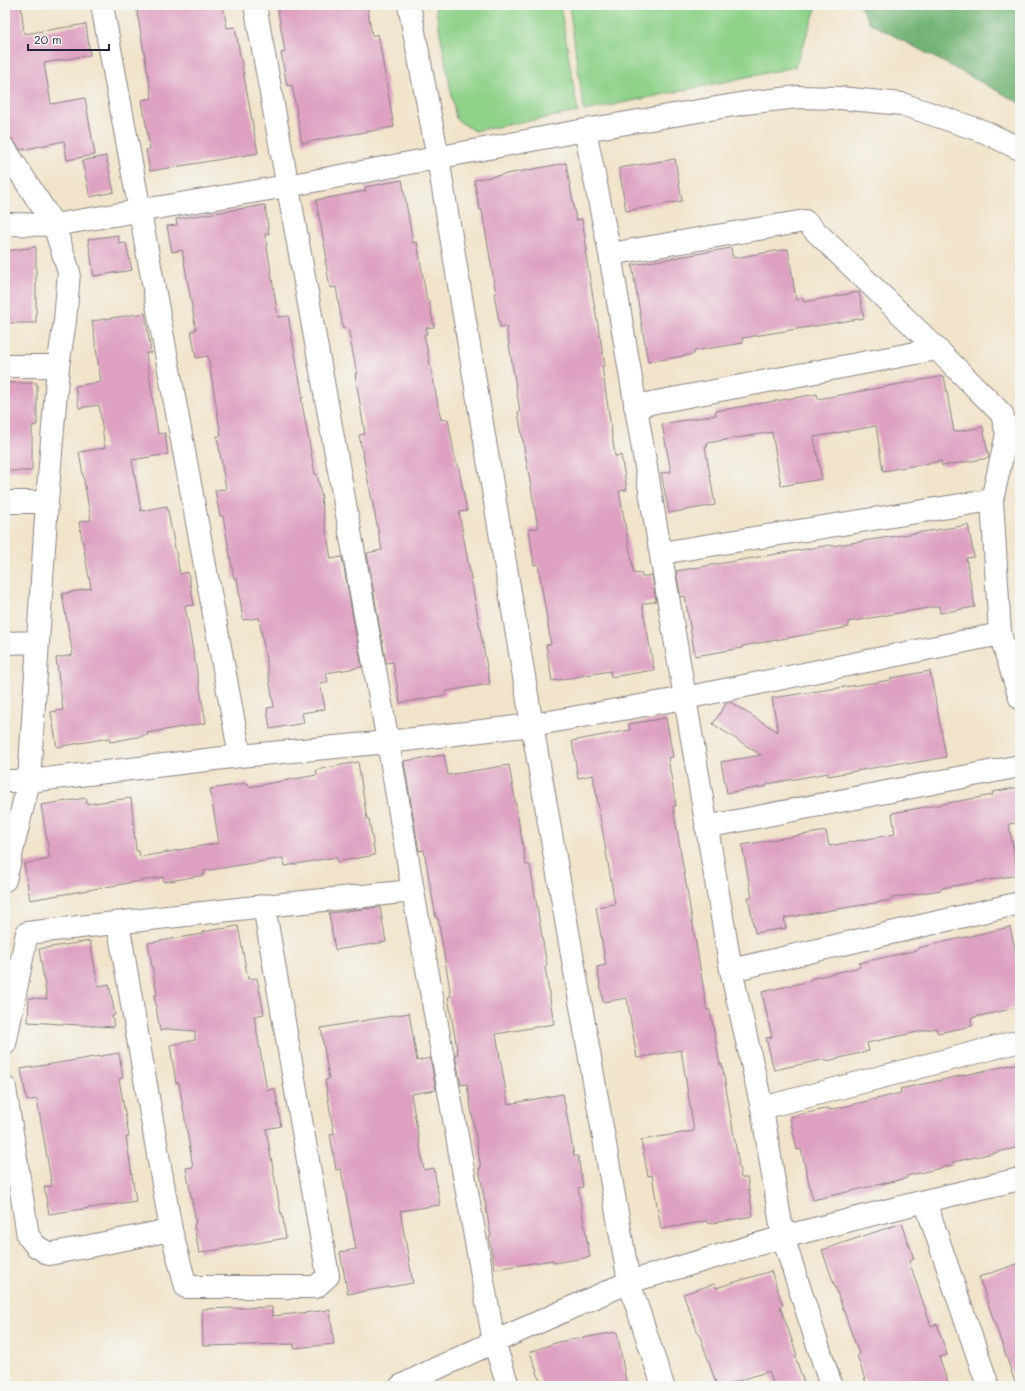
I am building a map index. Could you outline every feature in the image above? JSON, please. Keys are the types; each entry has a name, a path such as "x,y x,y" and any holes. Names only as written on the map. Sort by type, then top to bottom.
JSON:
{"street":[{"path":"102,5 240,756"},
{"path":"255,5 388,742 413,891 494,1342 508,1386"},
{"path":"409,5 438,158 532,725 629,1282 663,1386"},
{"path":"5,224 54,226 287,186 585,130 746,103 798,97 840,98 902,104 985,132 1020,149"},
{"path":"585,130 610,254 731,970 762,1108 783,1237 832,1386"},
{"path":"5,150 54,226 69,272 65,321 58,366 47,502 29,781 5,880"},
{"path":"610,254 805,221 1002,414 1007,434 992,500 1000,634 1020,698"},
{"path":"635,406 937,349"},
{"path":"5,366 58,366"},
{"path":"661,553 992,500"},
{"path":"5,502 47,502"},
{"path":"5,781 29,781 240,756 388,742 532,725 685,698 1000,634"},
{"path":"5,643 38,642"},
{"path":"706,827 1020,766"},
{"path":"5,1044 27,933 264,906 413,891"},
{"path":"731,970 1020,903"},
{"path":"118,923 171,1230 186,1287 316,1287 328,1276 264,906"},
{"path":"762,1108 1020,1041"},
{"path":"5,1088 28,1236 36,1246 49,1254 171,1230"},
{"path":"400,1386 629,1282 783,1237 925,1201 1020,1179"},
{"path":"925,1201 988,1386"}],"green space":[{"path":"435,5 560,5 578,112 474,131 456,119"},
{"path":"569,5 815,5 816,9 795,67 584,111"},
{"path":"859,5 1020,5 1020,103 870,23"}],"building":[{"path":"5,5 21,5 24,34 86,24 90,55 44,63 51,104 85,98 95,155 67,160 64,141 21,150 11,138 5,137"},
{"path":"136,5 223,5 227,28 235,27 258,153 150,171 146,150 150,149 142,100 152,98"},
{"path":"277,5 367,5 372,36 378,34 394,127 302,143 292,85 287,86 281,53 285,52"},
{"path":"106,156 114,192 90,197 82,161"},
{"path":"675,159 682,201 626,211 619,168"},
{"path":"566,163 576,220 582,219 587,251 585,251 605,366 602,366 615,456 621,455 627,490 619,491 634,574 641,573 642,577 652,575 656,601 642,604 654,670 611,677 610,671 552,681 546,645 551,644 538,564 534,565 529,529 538,528 518,412 520,411 506,326 500,327 482,210 480,210 474,180"},
{"path":"402,180 413,243 417,242 427,301 429,301 434,327 426,328 427,334 424,334 441,420 448,419 456,464 458,464 467,511 459,512 490,684 446,691 446,695 400,703 393,662 386,663 367,553 382,550 359,435 365,434 355,374 357,374 348,328 343,329 336,287 330,288 325,259 327,259 316,200 366,191 365,187"},
{"path":"265,205 269,234 265,234 278,317 288,316 315,474 317,474 322,499 331,559 342,557 362,667 326,673 328,682 320,683 325,709 302,713 304,723 270,729 267,708 274,707 259,618 243,620 237,578 234,579 223,516 220,516 215,490 226,489 217,436 221,436 208,356 196,358 191,331 196,330 182,250 172,252 167,226 177,225 176,219"},
{"path":"118,235 119,244 126,243 132,270 94,276 88,239"},
{"path":"36,247 36,323 5,323 5,251"},
{"path":"731,248 733,258 788,249 796,300 803,298 804,302 859,292 864,318 742,338 743,343 694,351 694,354 648,362 632,265"},
{"path":"145,313 151,353 146,353 158,434 165,433 168,454 132,460 141,511 167,506 180,574 188,572 194,605 185,606 206,723 147,733 148,735 110,742 109,738 57,747 51,712 63,710 56,658 73,655 62,594 91,588 79,522 91,520 79,452 105,448 99,405 79,408 75,386 101,382 92,321"},
{"path":"944,376 954,432 983,427 989,458 942,466 941,461 883,471 876,426 814,437 822,479 781,486 772,432 707,443 708,446 705,446 715,505 669,513 661,473 671,472 662,424 716,415 715,411 817,394 818,399"},
{"path":"5,383 37,383 37,425 32,426 32,471 5,471"},
{"path":"968,525 974,557 966,558 975,607 940,613 939,606 848,622 849,627 695,656 685,596 681,597 676,571 830,545"},
{"path":"930,671 946,757 907,764 906,762 828,776 828,773 727,793 721,762 761,755 713,724 727,702 730,702 778,732 772,698 891,680 891,678"},
{"path":"666,718 673,757 668,758 676,806 673,806 707,1010 710,1010 720,1065 722,1064 741,1178 747,1178 753,1216 708,1224 707,1221 661,1229 652,1175 648,1176 641,1140 694,1131 681,1050 637,1058 627,998 603,1002 597,967 606,965 596,907 615,904 593,775 578,778 572,741 630,730 629,724"},
{"path":"444,755 448,775 509,765 526,865 530,865 547,966 545,967 554,1024 496,1034 508,1104 563,1094 574,1156 578,1156 583,1187 578,1188 590,1257 554,1263 553,1260 495,1269 479,1168 481,1168 467,1084 461,1085 455,1054 458,1054 448,997 451,996 438,918 436,918 424,850 419,851 404,761"},
{"path":"358,762 367,819 369,819 375,855 337,862 336,857 285,866 283,858 204,871 204,875 164,882 163,877 30,900 24,864 50,859 41,805 86,798 87,804 131,798 136,851 139,851 140,857 219,843 210,789 248,783 249,787 317,775 316,770"},
{"path":"1020,787 1020,822 1009,824 1018,875 941,888 941,890 892,898 892,900 784,918 786,928 755,933 748,897 752,897 742,845 826,831 829,846 895,834 892,813 993,795 992,792"},
{"path":"380,907 386,942 335,950 329,913"},
{"path":"238,926 248,979 257,978 264,1014 254,1016 267,1090 275,1089 281,1126 266,1129 286,1238 199,1253 194,1224 196,1223 186,1168 193,1167 179,1083 176,1083 170,1045 195,1040 195,1031 167,1029 160,1031 154,995 157,995 148,943"},
{"path":"1010,927 1020,970 1020,1007 971,1018 972,1026 938,1033 936,1028 867,1043 869,1051 827,1061 826,1059 774,1070 766,1038 772,1037 762,992 810,981 810,979 860,967 859,963"},
{"path":"90,941 98,986 109,984 115,1015 112,1016 114,1027 28,1022 29,998 47,999 39,949"},
{"path":"409,1013 417,1061 430,1058 436,1090 411,1094 424,1170 434,1168 440,1205 400,1211 413,1283 348,1294 340,1252 356,1249 341,1169 336,1170 330,1134 334,1134 325,1080 329,1079 321,1028"},
{"path":"119,1053 123,1078 119,1079 129,1137 126,1137 136,1201 49,1214 44,1187 52,1186 37,1099 27,1101 21,1069"},
{"path":"1020,1063 1020,1147 953,1162 953,1165 907,1176 907,1178 813,1200 801,1149 797,1150 790,1117 829,1108 830,1110 901,1093 900,1089"},
{"path":"902,1223 914,1259 909,1261 931,1326 937,1324 947,1355 939,1357 949,1386 867,1386 857,1355 859,1354 822,1250"},
{"path":"1020,1263 1020,1384 1016,1385 979,1277"},
{"path":"771,1271 783,1305 780,1306 797,1355 795,1356 805,1386 774,1386 769,1371 723,1386 717,1386 699,1333 683,1294 714,1284 716,1288"},
{"path":"272,1307 272,1316 330,1310 334,1344 294,1348 294,1344 203,1346 202,1309"},
{"path":"617,1332 627,1386 542,1386 530,1352 558,1342"}]}
